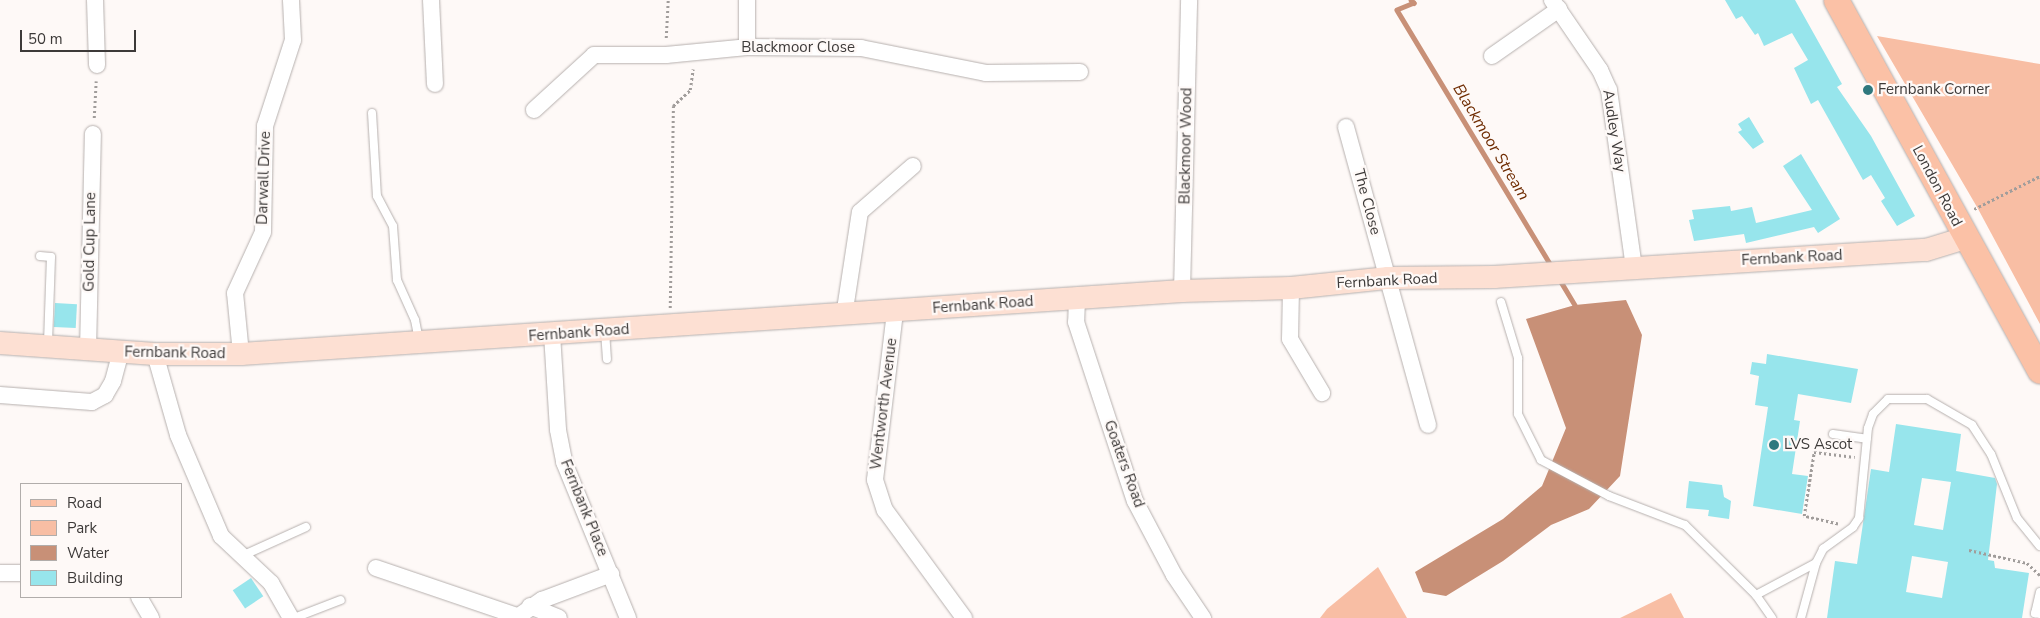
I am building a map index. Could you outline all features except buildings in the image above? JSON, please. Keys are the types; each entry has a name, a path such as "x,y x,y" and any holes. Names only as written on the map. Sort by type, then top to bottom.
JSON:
{"main road":[{"name":"London Road","path":"1836,0 1964,238 2040,371"}],"street":[{"path":"95,0 97,64"},
{"name":"Darwall Drive","path":"241,354 235,293 263,232 265,126 293,40 291,0"},
{"path":"431,0 435,84"},
{"path":"747,0 747,47"},
{"name":"Blackmoor Wood","path":"1182,291 1189,0"},
{"name":"Audley Way","path":"1492,56 1556,5 1600,70 1609,90 1634,267"},
{"name":"Blackmoor Close","path":"534,110 594,56 666,55 747,47 861,48 986,73 1080,72"},
{"name":"The Close","path":"1346,127 1428,425"},
{"name":"Gold Cup Lane","path":"88,350 93,134"},
{"path":"844,316 860,212 913,166"},
{"name":"Fernbank Road","path":"0,343 155,354 241,354 844,316 1182,291 1291,288 1388,278 1494,276 1926,250 1964,238"},
{"path":"1291,288 1290,339 1322,393"},
{"name":"Goaters Road","path":"1077,298 1076,322 1134,501 1174,575 1203,618"},
{"name":"Wentworth Avenue","path":"895,312 875,480 885,510 964,618"},
{"name":"Fernbank Place","path":"552,334 558,430 564,462 628,618"},
{"path":"0,395 92,402 105,395 113,381 121,352"},
{"path":"155,354 178,435 221,536 244,554 271,583 292,618"},
{"path":"376,568 521,613 559,618"},
{"path":"0,573 20,573"},
{"path":"521,613 611,574"},
{"path":"140,598 146,605 151,618"}],"lane":[{"path":"372,113 377,196 394,226 397,280 415,320 419,343"},
{"path":"40,256 51,257 48,347"},
{"path":"1501,302 1518,358 1518,414 1540,460 1609,496 1685,525 1756,595 1772,618"},
{"path":"605,331 607,359"},
{"path":"1801,618 1816,563 1823,549 1847,532 1859,518 1868,439 1873,414 1888,399 1927,399 1952,410 1972,424 1991,454 2017,518 2040,546"},
{"path":"1833,434 1868,439"},
{"path":"244,554 306,527"},
{"path":"1756,595 1816,563"},
{"path":"2040,592 2035,613 2040,614"},
{"path":"292,618 341,600"}],"path":[{"path":"666,55 668,0"},
{"path":"670,327 672,106 690,90 695,52"},
{"path":"93,134 97,64"},
{"path":"1967,213 2040,176"},
{"path":"1847,532 1836,521 1804,516 1814,452 1866,458"},
{"path":"1969,550 2027,563 2040,575"}],"green space":[{"path":"1877,36 2040,64 2040,324 1977,207"},
{"path":"1378,567 1407,618 1320,618 1327,609"},
{"path":"1671,593 1684,618 1620,618"}],"water":[{"path":"1626,300 1642,335 1620,476 1589,509 1551,525 1503,561 1446,596 1423,592 1415,572 1503,519 1542,486 1566,428 1526,319 1575,305"}],"waterway":[{"name":"Blackmoor Stream","path":"1411,0 1414,3 1397,10 1552,267"},
{"name":"Blackmoor Stream","path":"1560,280 1575,305"}],"place":[{"name":"Fernbank Corner","path":"1868,90"},
{"name":"LVS Ascot","path":"1774,445"}]}
